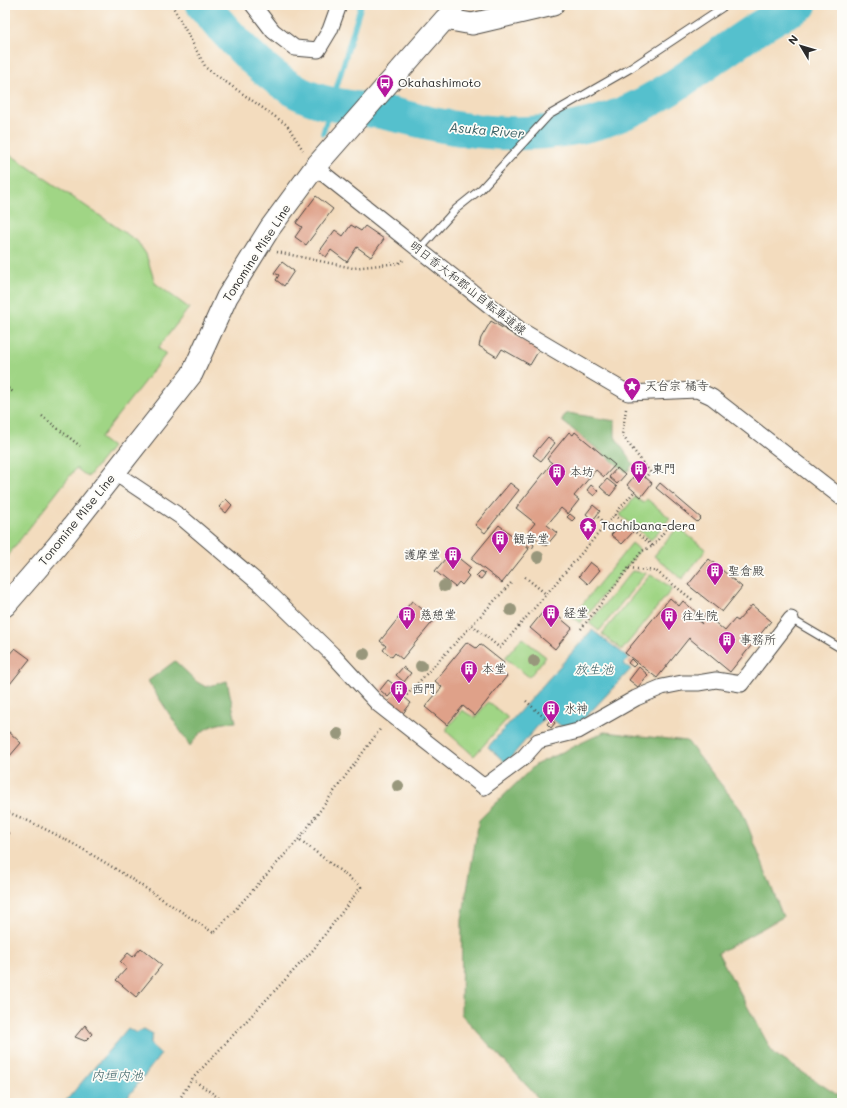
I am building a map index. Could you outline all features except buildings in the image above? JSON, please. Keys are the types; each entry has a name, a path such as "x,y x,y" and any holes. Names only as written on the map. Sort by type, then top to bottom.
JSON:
{"main road":[{"name":"Tonomine Mise Line","path":"5,606 57,546 192,374 227,296 258,248 315,167 450,12 472,24 553,5"}],"street":[{"path":"253,5 273,31 295,48 318,50 330,30 339,5"},
{"name":"明日香大和郡山自転車道線","path":"315,167 519,329 628,393"},
{"path":"628,393 697,390 712,397 842,498"},
{"path":"115,473 182,517 261,586 332,654 378,704 484,787 523,758 538,741 578,731 636,698 662,687 682,683 698,683 716,680 741,684 791,619"}],"lane":[{"path":"419,250 456,209 482,189 545,119 631,68 726,5"},
{"path":"791,619 842,649"}],"path":[{"path":"172,5 206,68 287,125 315,167"},
{"path":"258,248 353,268 399,263 419,250"},
{"path":"5,386 13,392"},
{"path":"628,393 622,435 650,472 646,478"},
{"path":"42,416 80,446"},
{"path":"472,625 500,648 634,492"},
{"path":"614,515 653,546"},
{"path":"598,517 606,524"},
{"path":"581,629 642,552 653,546 675,518"},
{"path":"629,568 656,571 694,601"},
{"path":"525,577 546,594"},
{"path":"404,698 512,582"},
{"path":"526,701 546,719"},
{"path":"5,811 29,821 73,844 214,933 298,839 391,714"},
{"path":"177,1103 192,1079 313,950 361,888 298,839"},
{"path":"192,1079 226,1103"}],"green space":[{"path":"5,151 137,241 146,254 155,283 189,308 158,348 166,354 100,438 112,447 88,477 76,468 5,559"},
{"path":"568,413 615,421 615,437 633,464 628,471 625,471 562,421 564,415"},
{"path":"635,497 643,503 647,499 670,518 651,540 620,515"},
{"path":"678,527 706,550 682,579 654,556"},
{"path":"632,543 640,550 580,623 572,617"},
{"path":"632,571 646,573 599,631 589,623"},
{"path":"650,575 661,580 672,589 622,650 602,634"},
{"path":"522,638 546,657 529,677 505,658"},
{"path":"175,661 197,682 206,687 227,681 236,722 209,727 199,734 190,746 148,681"},
{"path":"488,702 507,717 507,719 474,756 447,732 447,728 462,710 475,718"},
{"path":"604,732 687,741 742,811 783,917 718,953 773,1053 842,1098 842,1103 536,1103 540,1100 461,1014 462,920 479,820 535,765"}],"water":[{"name":"放生池","path":"592,630 629,658 624,664 631,669 581,722 561,726 547,715 506,763 488,747"},
{"name":"内垣内池","path":"128,1028 136,1033 144,1029 153,1034 150,1044 161,1054 123,1103 64,1103"}],"waterway":[{"name":"Asuka River","path":"203,5 247,54 285,85 299,93 319,101 381,112 443,126 465,130 511,133 556,131 601,122 622,114 646,103 668,90 754,30 800,5"},
{"path":"323,133 361,5"}],"place":[{"name":"Okahashimoto","path":"385,98"},
{"name":"天台宗 橘寺","path":"632,401"},
{"name":"東門","path":"639,484"},
{"name":"本坊","path":"557,487"},
{"name":"Tachibana-dera","path":"588,541"},
{"name":"観音堂","path":"500,554"},
{"name":"護摩堂","path":"453,570"},
{"name":"聖倉殿","path":"715,586"},
{"name":"経堂","path":"551,628"},
{"name":"慈憩堂","path":"407,630"},
{"name":"往生院","path":"669,631"},
{"name":"事務所","path":"727,655"},
{"name":"本堂","path":"469,684"},
{"name":"西門","path":"399,704"},
{"name":"水神","path":"551,724"}]}
